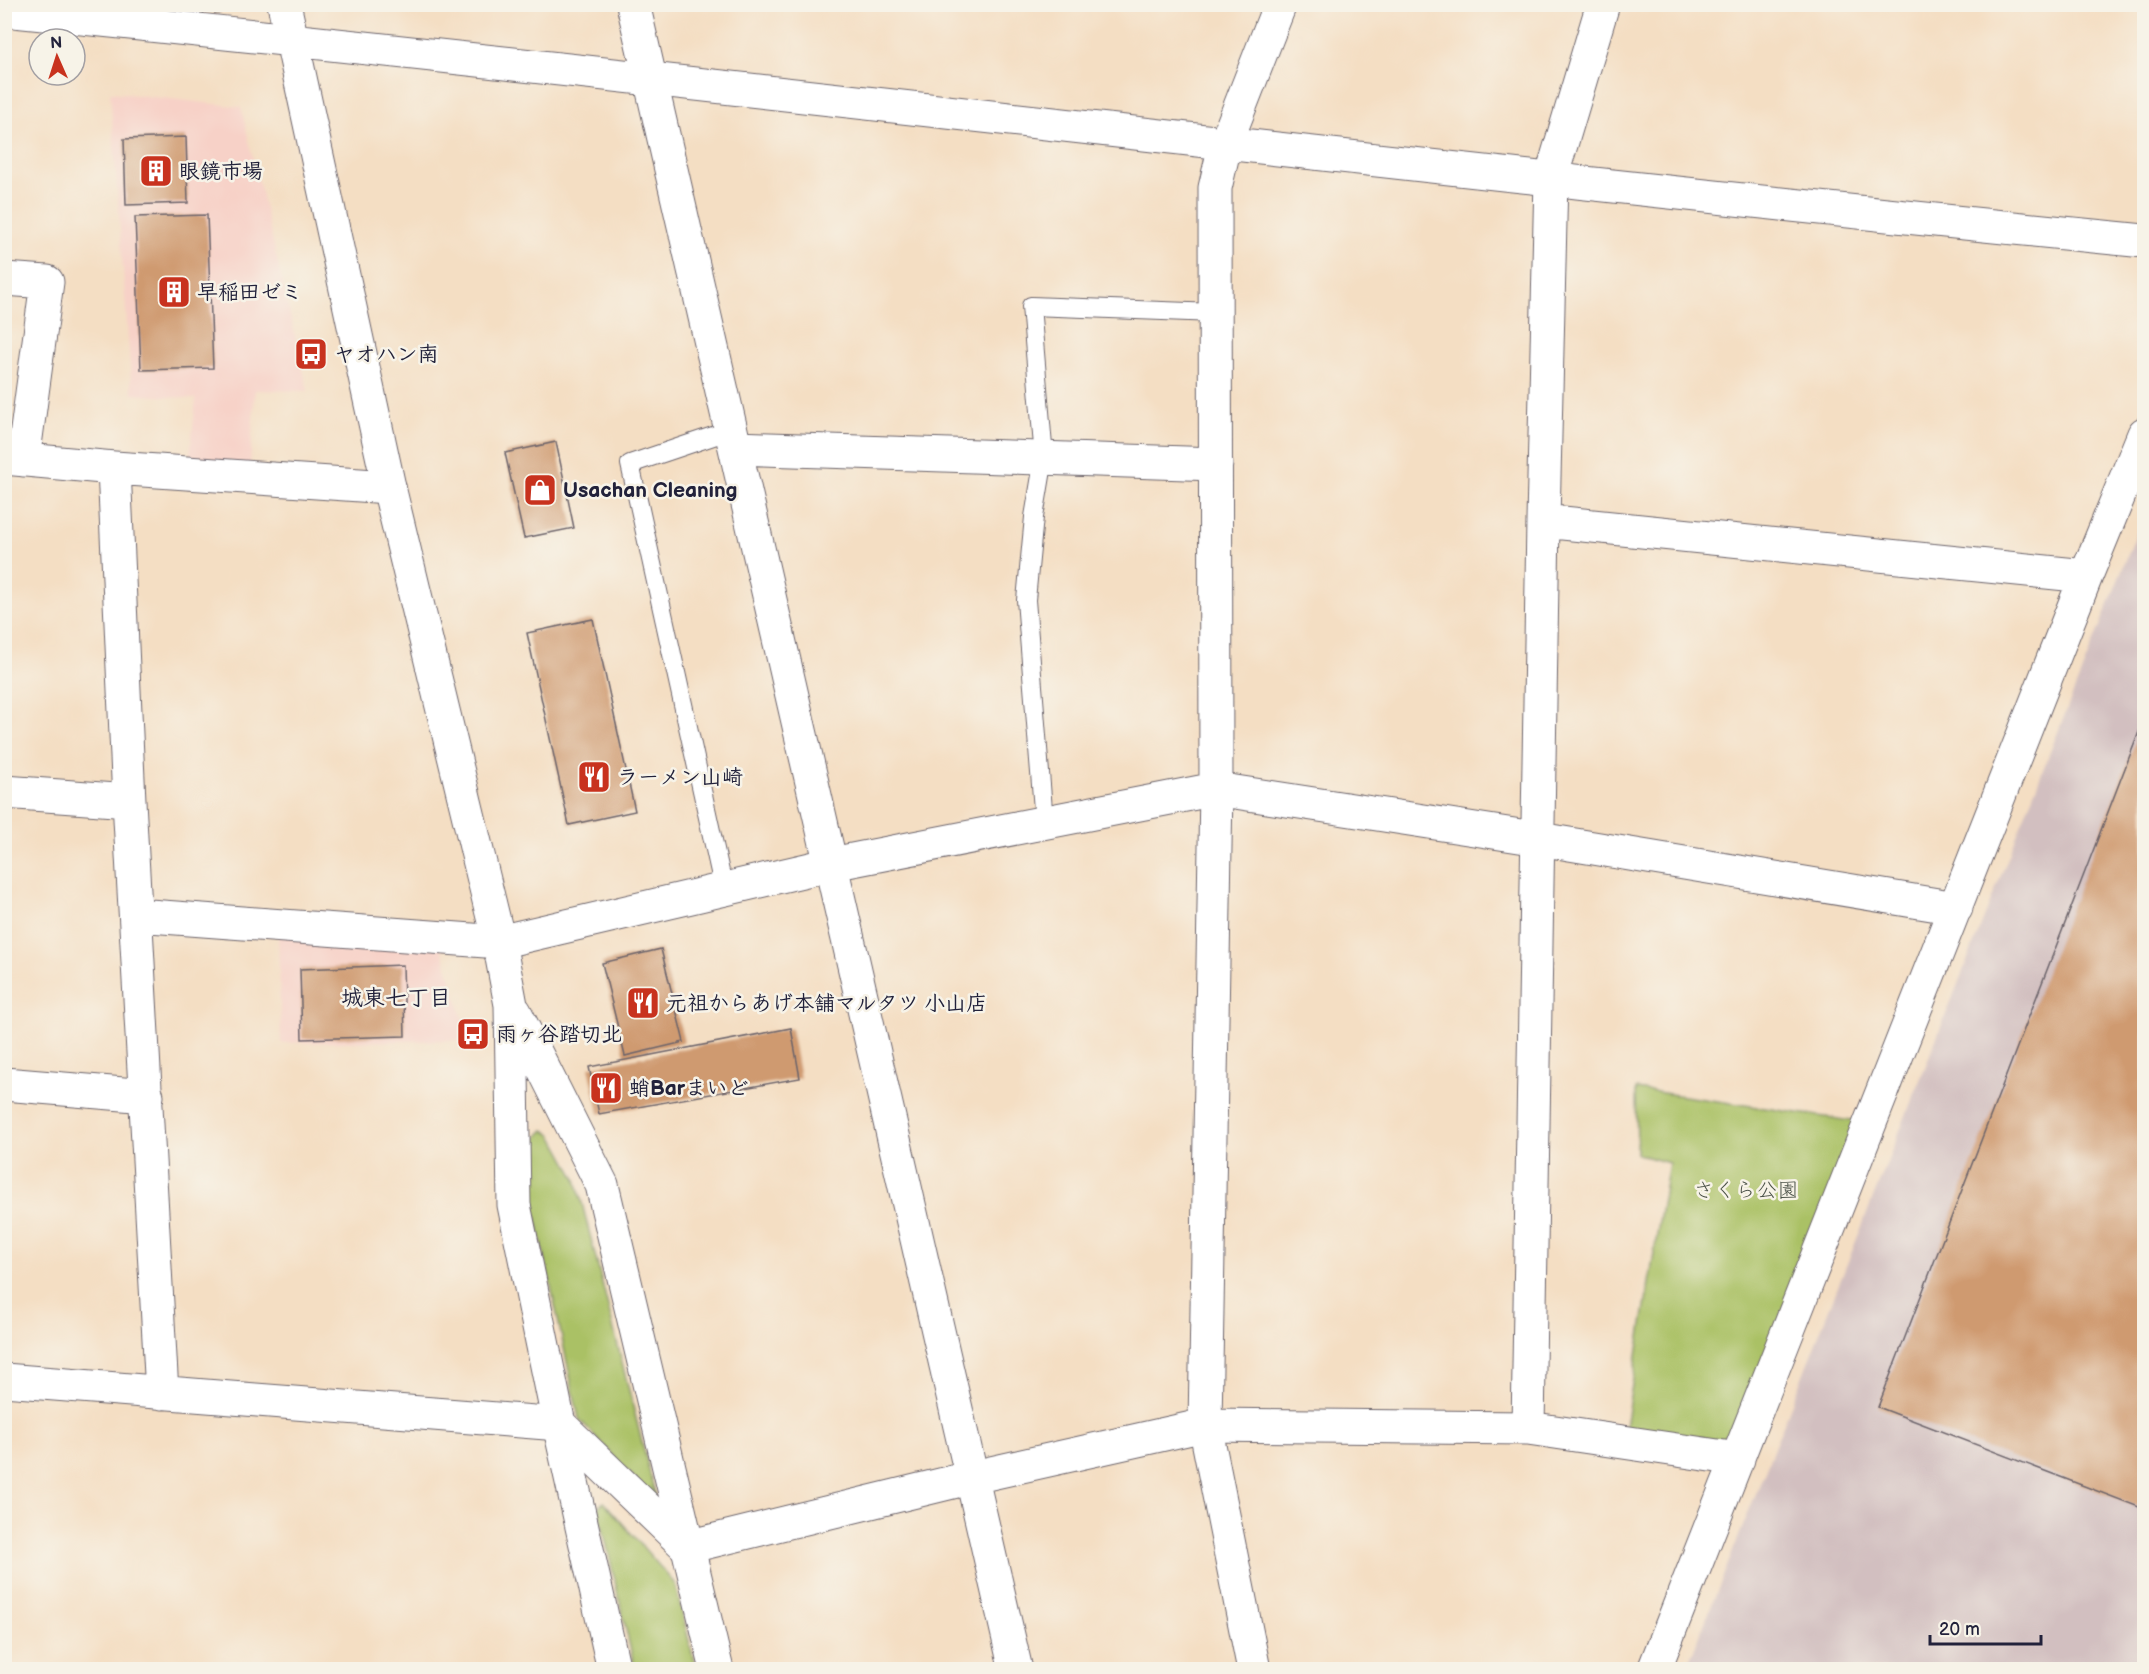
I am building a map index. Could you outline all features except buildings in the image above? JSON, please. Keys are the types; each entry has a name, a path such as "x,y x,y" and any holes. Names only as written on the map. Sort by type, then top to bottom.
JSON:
{"street":[{"path":"284,4 389,487 499,942 511,1005 514,1205 559,1424 614,1670"},
{"path":"633,4 1016,1670"},
{"path":"1254,1670 1205,1425 1216,789 1215,188 1226,145 1280,4"},
{"path":"1528,1428 1551,178 1603,4"},
{"path":"4,10 292,39 1226,145 2145,241"},
{"path":"4,279 47,282 14,459 389,487"},
{"path":"1654,1670 2086,576 2145,434"},
{"path":"734,439 1044,458 1216,464"},
{"path":"114,468 129,801 162,1393"},
{"path":"1543,521 2086,576"},
{"path":"136,915 499,942 832,864 1216,789 1539,838 1956,908"},
{"path":"4,792 129,801"},
{"path":"511,1005 602,1185 717,1670"},
{"path":"4,1084 147,1096"},
{"path":"4,1380 559,1424 687,1547"},
{"path":"687,1547 973,1477 1205,1425 1528,1428 1738,1460"}],"lane":[{"path":"1044,822 1026,600 1034,517 1044,458 1031,306 1215,313"},
{"path":"724,890 630,464 734,439"}],"shaded area":[{"path":"110,92 241,107 308,391 255,390 250,466 189,463 196,399 132,394"},
{"path":"2144,514 2144,1669 1686,1670 2119,578"},
{"path":"278,931 441,946 469,1040 281,1043"}],"green space":[{"name":"さくら公園","path":"1636,1089 1859,1122 1732,1452 1624,1433 1669,1163 1637,1154"},
{"path":"544,1130 552,1135 576,1179 657,1502 579,1419 530,1187 538,1136"},
{"path":"604,1502 675,1584 696,1669 635,1669 598,1507"}],"place":[{"name":"眼鏡市場","path":"156,171"},
{"name":"早稲田ゼミ","path":"174,292"},
{"name":"ヤオハン南","path":"311,354"},
{"name":"Usachan Cleaning","path":"540,490"},
{"name":"ラーメン山崎","path":"594,777"},
{"name":"元祖からあげ本舗マルタツ 小山店","path":"643,1003"},
{"name":"雨ヶ谷踏切北","path":"473,1034"},
{"name":"蛸Barまいど","path":"606,1088"}],"district":[{"name":"城東七丁目","path":"396,998"}]}
